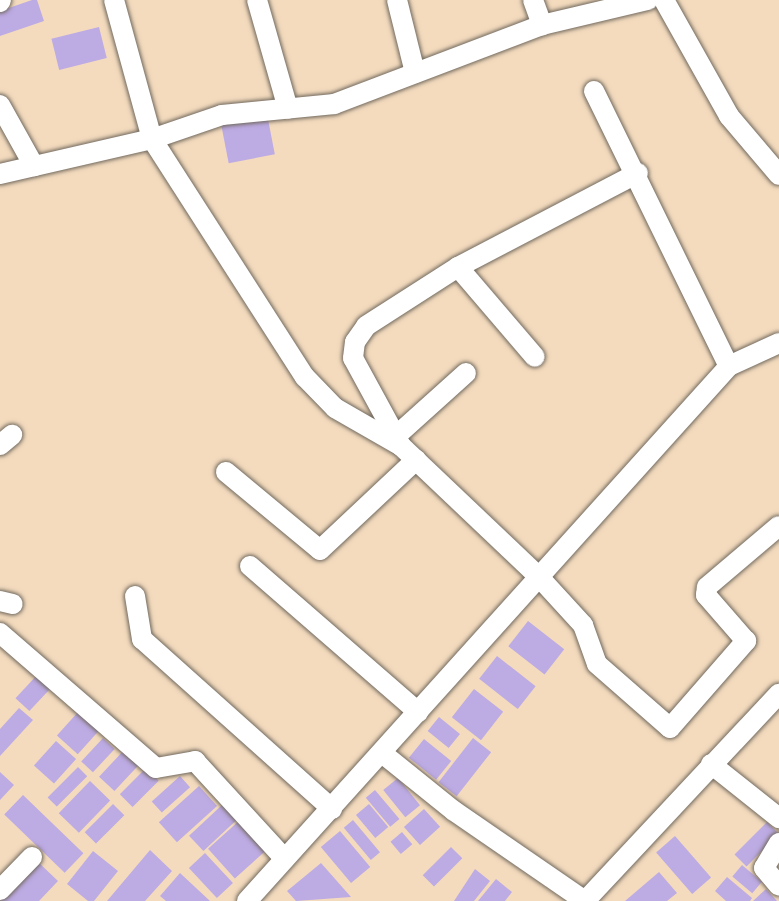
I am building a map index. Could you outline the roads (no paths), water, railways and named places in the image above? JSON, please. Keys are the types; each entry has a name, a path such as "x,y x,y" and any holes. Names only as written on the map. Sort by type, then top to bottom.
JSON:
{"street":[{"path":"114,0 152,139 178,185 305,377 334,408 398,441"},
{"path":"257,0 288,110"},
{"path":"397,0 415,73"},
{"path":"533,0 542,25"},
{"path":"0,174 152,139 222,115 334,104 542,25 648,0"},
{"path":"664,0 706,80 729,116 779,175"},
{"path":"594,91 638,173 729,366"},
{"path":"0,105 34,166"},
{"path":"638,173 458,267 366,326 352,348 398,441 540,578 583,625 597,664 670,728 746,641 706,595 707,587 779,526"},
{"path":"458,267 536,357"},
{"path":"256,898 284,858 382,753 729,366 779,343"},
{"path":"398,441 466,373"},
{"path":"226,472 320,550 416,460"},
{"path":"250,566 418,712"},
{"path":"135,596 141,639 332,808"},
{"path":"0,633 156,768 195,761 284,858"},
{"path":"382,753 454,811 585,901 779,694"},
{"path":"711,764 779,818"},
{"path":"779,843 764,866 779,886"},
{"path":"0,890 32,857"}]}
